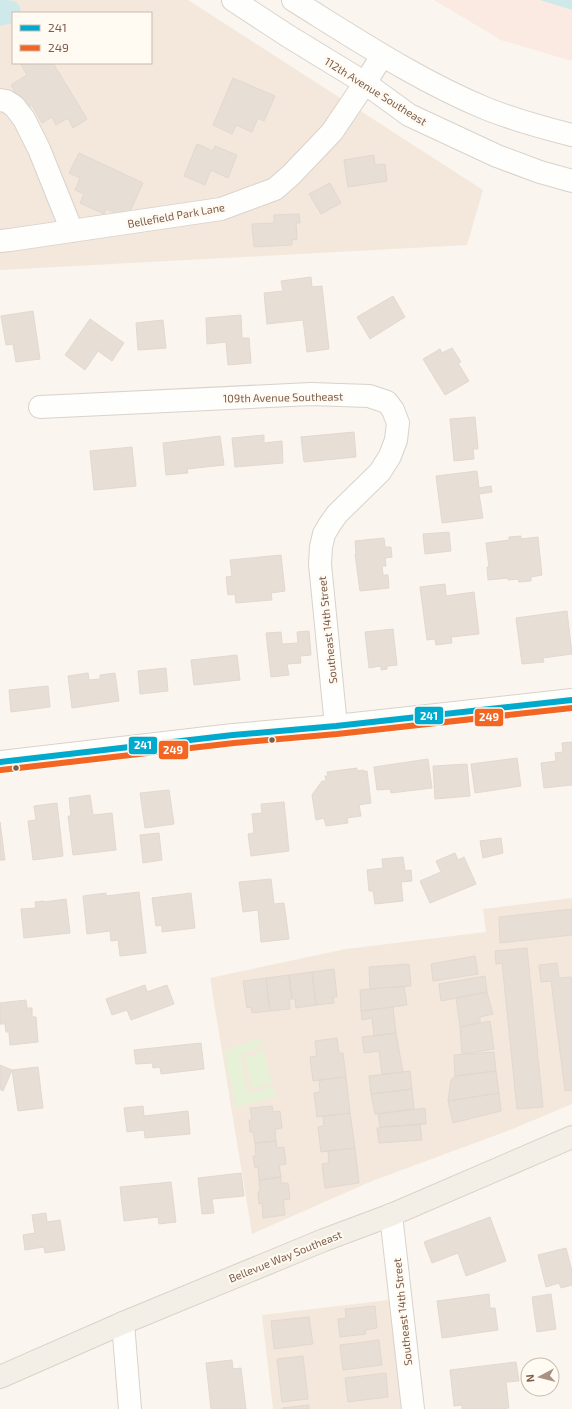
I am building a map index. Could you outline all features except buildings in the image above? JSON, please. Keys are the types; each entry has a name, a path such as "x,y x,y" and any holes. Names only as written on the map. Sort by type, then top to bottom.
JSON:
{"main road":[{"name":"Bellevue Way Southeast","path":"0,1377 123,1323 324,1240 391,1215 572,1138"}],"street":[{"name":"112th Avenue Southeast","path":"233,0 365,83 409,115 497,156 540,172 572,181"},
{"path":"294,0 382,56 439,87 488,109 545,129 572,135"},
{"name":"Bellefield Park Lane","path":"0,241 221,209 275,189 291,175 332,132 382,56"},
{"path":"0,100 6,101 14,106 24,118 39,149 72,231"},
{"name":"109th Avenue Southeast","path":"40,407 311,394 369,396 388,402 398,423 396,440 390,456 380,472 337,514 324,534"},
{"name":"Southeast 14th Street","path":"324,534 321,547 320,564 336,726"},
{"path":"0,762 233,735 336,726 572,700"},
{"name":"Southeast 14th Street","path":"391,1215 412,1409"},
{"path":"123,1323 130,1409"}],"shaded area":[{"path":"0,0 188,0 483,190 467,245 0,270"},
{"path":"434,0 572,0 572,61 501,40"},
{"path":"572,898 572,1104 510,1130 372,1181 252,1234 210,978 346,949 486,932 483,909"},
{"path":"389,1300 402,1409 273,1409 262,1315"}],"green space":[{"path":"260,1038 262,1045 256,1047 253,1051 245,1053 241,1058 247,1089 250,1092 254,1092 273,1086 276,1097 236,1107 224,1051"},
{"path":"260,1049 263,1049 272,1083 255,1088 251,1086 245,1058 247,1056 255,1055"}],"water":[{"path":"0,0 17,3 21,12 12,12 12,23 0,26"},
{"path":"540,0 572,0 572,10"}],"transit line":[{"name":"241","path":"0,762 233,735 336,726 572,700"},
{"name":"249","path":"1,770 234,743 337,734 572,708"}]}
